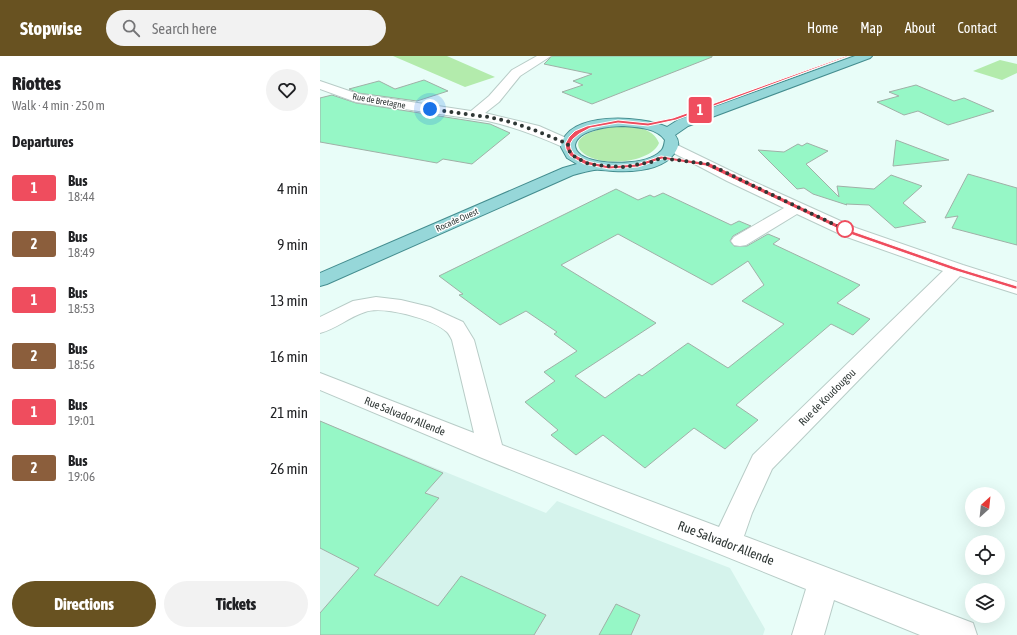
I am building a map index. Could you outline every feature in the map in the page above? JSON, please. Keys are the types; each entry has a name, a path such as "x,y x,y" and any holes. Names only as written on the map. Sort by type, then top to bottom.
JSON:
{"main road":[{"path":"667,146 648,125 674,119 847,56"},
{"path":"572,144 586,163 609,167 631,166 651,162 667,146 683,123 866,56"},
{"name":"Rocade Ouest","path":"320,268 555,165 588,127 610,123 633,122 648,125"},
{"name":"Rocade Ouest","path":"320,280 568,171 595,165"}],"street":[{"path":"469,114 494,99 516,73 545,56"},
{"name":"Rue de Bretagne","path":"320,85 356,98 469,114 511,122 572,144"},
{"path":"667,146 850,232 956,269 1017,288"},
{"path":"740,241 797,207"},
{"name":"Rue de Koudougou","path":"726,544 738,513 762,462 956,269"},
{"path":"320,326 360,306 376,303 400,306 423,312 455,327 463,340 491,452"},
{"name":"Rue Salvador Allende","path":"320,381 491,452 960,635"},
{"path":"808,635 824,581"}],"shaded area":[{"path":"320,421 546,513 557,501 730,568 765,629 763,635 320,635"}],"green space":[{"path":"393,56 447,56 495,77 465,87"},
{"path":"1000,60 1017,64 1017,73 1002,80 973,71"},
{"path":"617,126 641,128 652,134 659,143 654,150 646,156 623,161 598,160 581,151 578,145 579,140 584,136 590,132"}],"building":[{"path":"552,56 712,57 592,104 562,92 583,85 573,81 592,74 544,64"},
{"path":"424,80 448,91 417,101 358,93 349,89 379,81 395,89"},
{"path":"916,85 954,101 964,98 994,111 948,125 918,111 904,115 877,102 899,96 889,92"},
{"path":"332,95 356,103 490,124 510,133 472,164 443,159 437,163 320,142 320,98"},
{"path":"896,140 949,160 893,166"},
{"path":"807,143 828,151 806,164 839,197 837,186 874,189 891,175 922,186 903,203 926,222 895,228 869,205 846,204 847,205 813,194 804,188 797,189 758,150 784,152 798,144 802,146"},
{"path":"968,174 1017,188 1017,245 952,228 958,216 945,218"},
{"path":"616,189 638,200 650,195 654,197 663,193 731,225 739,221 751,226 733,236 730,241 734,246 747,246 768,234 780,239 773,244 860,285 837,303 870,319 853,335 831,324 736,405 758,420 725,449 694,428 645,468 603,435 576,455 551,435 558,430 525,402 555,381 544,372 577,351 554,334 557,332 526,311 500,325 459,295 463,294 439,276","holes":["618,234 712,285 748,261 764,285 742,301 784,324 728,368 688,343 642,376 639,374 605,398 575,376 656,323 561,265"]},
{"path":"320,421 443,473 425,493 439,498 374,575 438,606 461,576 546,615 534,635 320,635 320,613 359,568 320,548"},
{"path":"616,604 640,615 631,635 599,635"}],"bus line":[{"name":"1","path":"847,56 674,119 648,125 633,122 618,122 588,127 577,132 571,138 568,144 568,149 572,155 586,163 609,167 638,166 661,158 708,164 733,178 850,232 956,269 1017,288"}],"route":[{"path":"430,109 488,117 511,122 568,144 568,149 572,155 586,163 595,165 609,167 638,166 661,158 708,164 733,178 850,232 845,229"}]}
